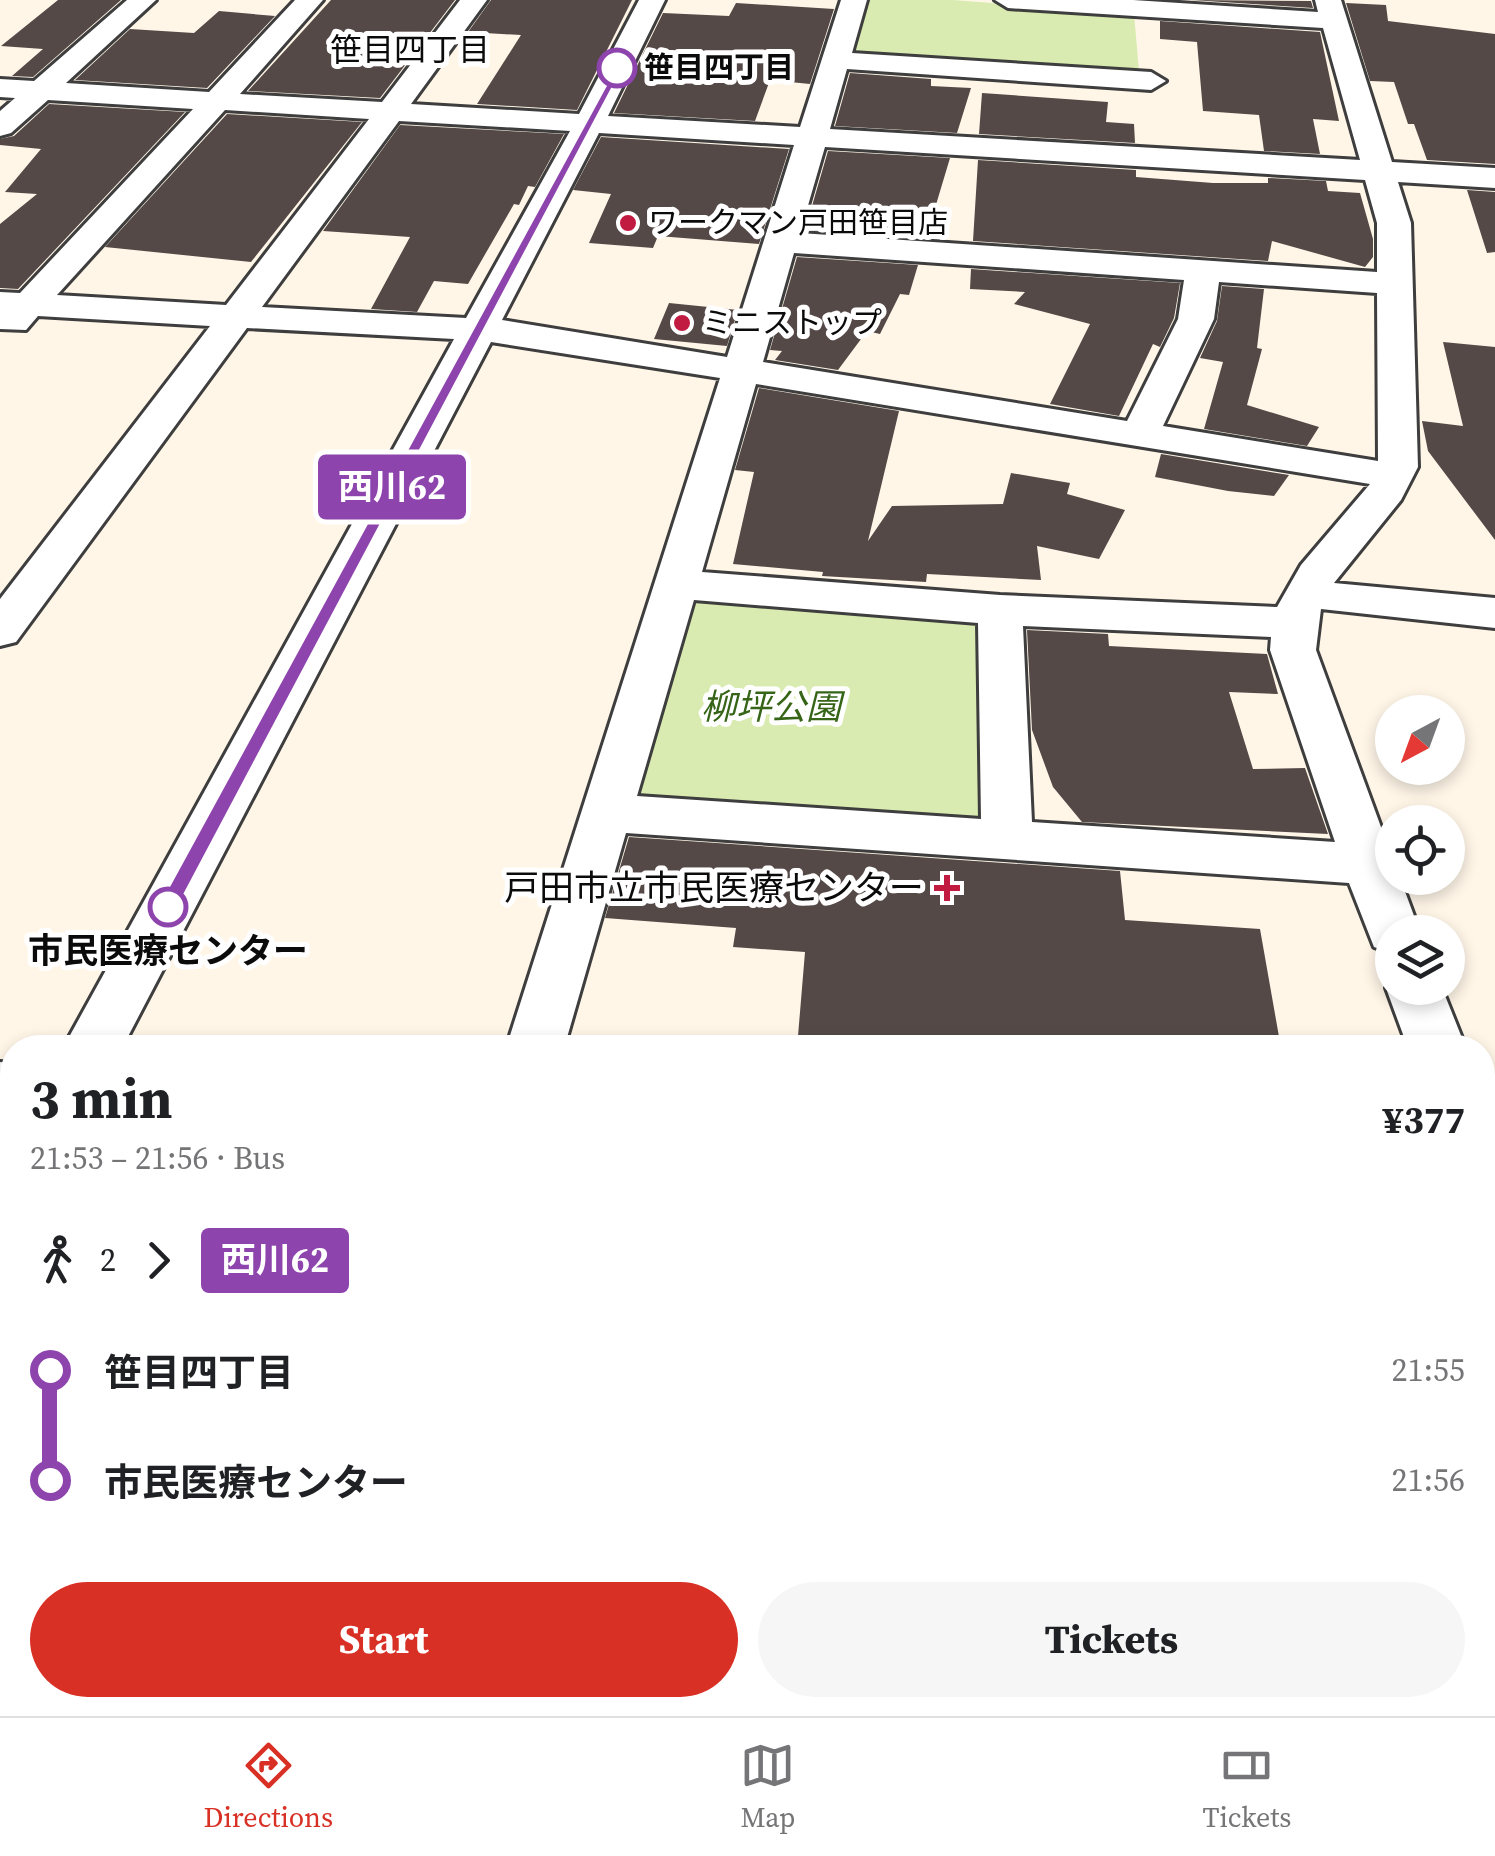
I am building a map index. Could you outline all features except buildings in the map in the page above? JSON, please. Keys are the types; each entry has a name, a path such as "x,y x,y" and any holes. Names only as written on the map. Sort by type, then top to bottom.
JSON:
{"street":[{"path":"0,127 143,0"},
{"path":"0,336 14,304 218,102 310,0"},
{"path":"0,631 240,317 474,0"},
{"path":"99,1035 652,0"},
{"path":"538,1035 809,137 854,0"},
{"path":"1008,0 1331,11 1394,223 1396,476 1299,607 1301,681 1388,915"},
{"path":"1144,4 1159,159"},
{"path":"0,60 68,65"},
{"path":"833,60 1153,101"},
{"path":"0,88 1495,178"},
{"path":"778,242 1395,284"},
{"path":"1141,432 1196,319 1203,271"},
{"path":"14,304 500,331 1396,476"},
{"path":"674,584 1000,610 1299,607 1344,600 1495,613"},
{"path":"1000,610 1007,839"},
{"path":"603,813 1368,864"},
{"path":"1420,1005 1431,1035"}],"green space":[{"path":"865,0 953,0 1134,14 1139,71 1131,75 847,55"},
{"name":"柳坪公園","path":"692,598 980,623 982,825 630,800"}],"bus line":[{"name":"西川62","path":"168,907 617,68"}],"place":[{"name":"笹目四丁目","path":"617,68"},
{"name":"ワークマン戸田笹目店","path":"628,223"},
{"name":"ミニストップ","path":"682,323"},
{"name":"戸田市立市民医療センター","path":"947,888"},
{"name":"市民医療センター","path":"168,907"}],"district":[{"name":"笹目四丁目","path":"410,50"}]}
